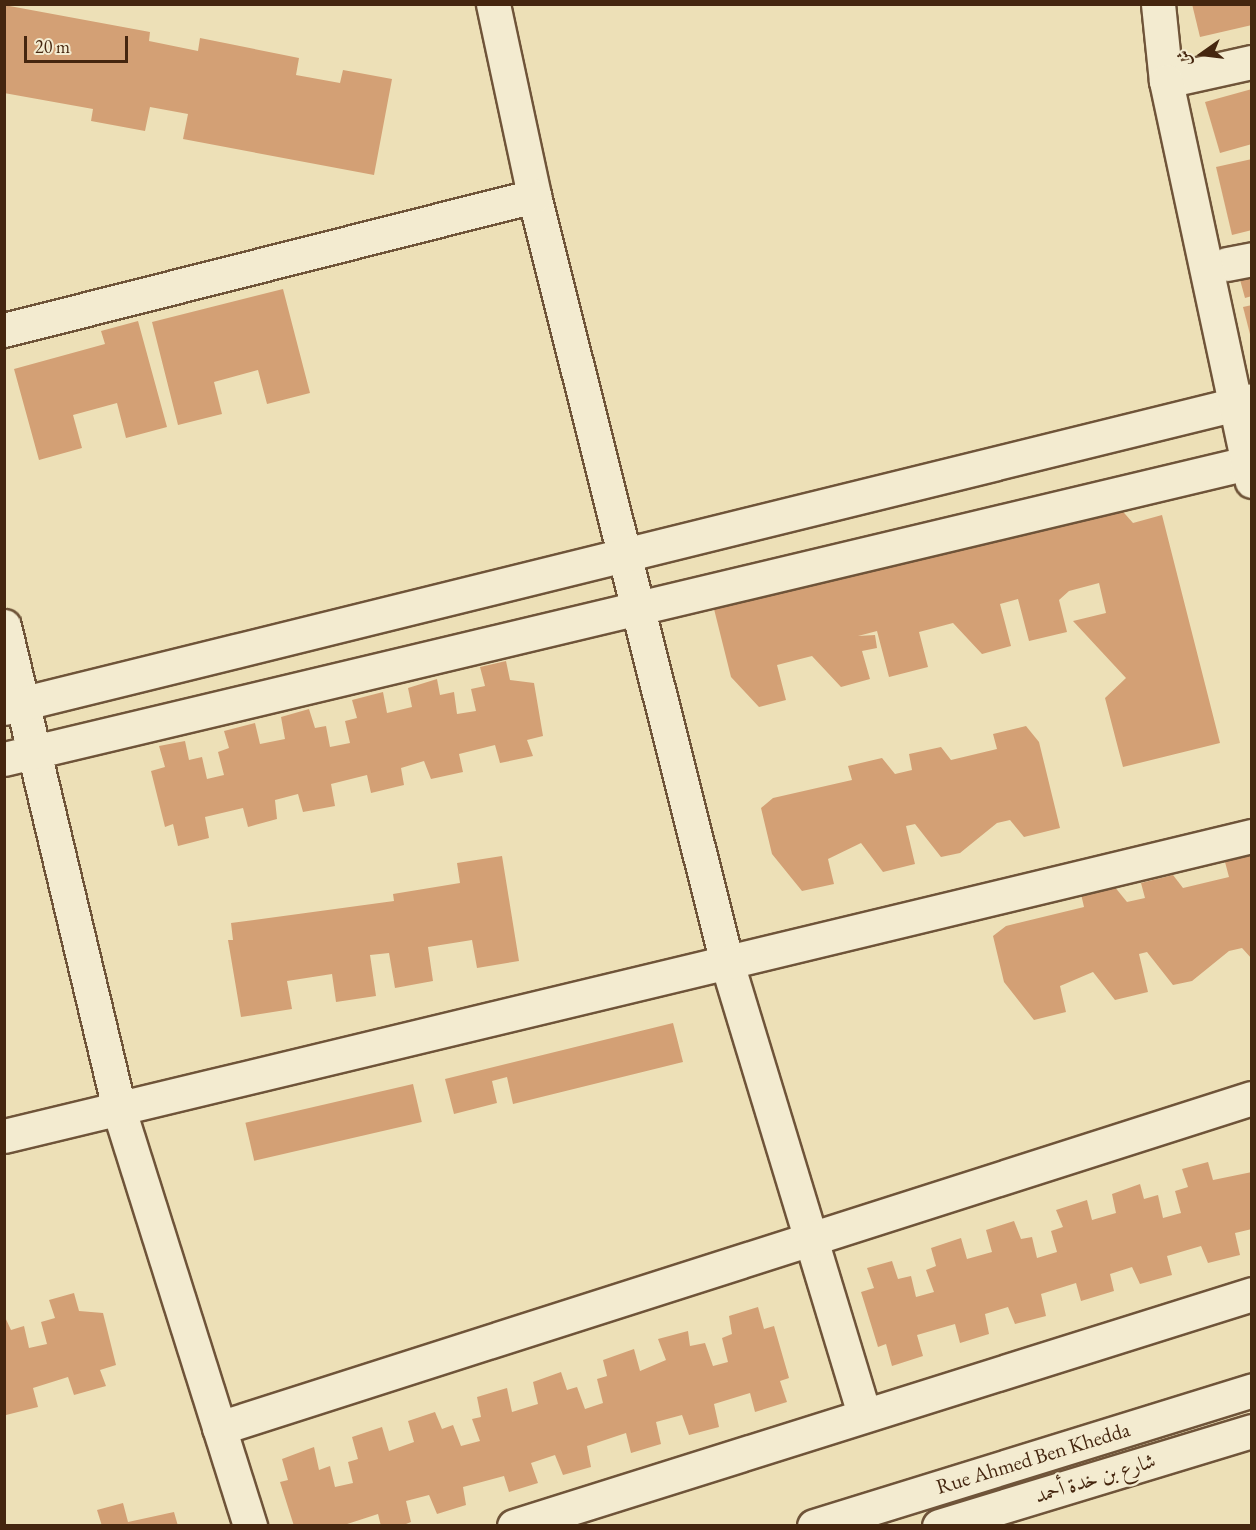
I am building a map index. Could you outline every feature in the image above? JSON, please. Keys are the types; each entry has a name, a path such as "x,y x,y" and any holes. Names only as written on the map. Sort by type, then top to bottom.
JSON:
{"street":[{"path":"493,4 534,196 727,963 864,1416"},
{"path":"1159,4 1175,79 1231,280 1251,372"},
{"path":"1175,79 1251,62"},
{"path":"4,330 534,196"},
{"path":"20,755 637,608 1250,468 1231,280"},
{"path":"14,706 1243,402"},
{"path":"4,626 20,755 119,1110 250,1526"},
{"path":"4,1136 1251,836"},
{"path":"219,1428 1251,1098"},
{"path":"514,1526 1251,1294"},
{"name":"Rue Ahmed Ben Khedda","path":"814,1526 1251,1390"},
{"name":"شارع بن خدة أحمد","path":"939,1526 1251,1431"}],"building":[{"path":"1192,4 1252,4 1252,25 1200,37"},
{"path":"4,5 150,32 149,41 198,51 200,38 299,58 296,75 340,83 343,70 392,79 374,175 183,139 188,114 150,107 145,131 91,121 93,109 4,93"},
{"path":"1252,89 1252,144 1220,153 1205,102"},
{"path":"1252,159 1252,230 1232,235 1216,167"},
{"path":"1252,272 1252,296 1245,298 1239,276"},
{"path":"283,289 310,393 267,404 258,370 214,382 222,414 178,425 152,322"},
{"path":"1252,305 1252,338 1251,338 1243,307"},
{"path":"138,321 167,427 126,438 117,403 73,415 82,448 39,460 14,369 105,344 101,331"},
{"path":"1118,506 1133,523 1162,515 1220,743 1123,767 1105,698 1126,678 1073,621 1106,613 1099,583 1069,591 1059,600 1067,632 1029,641 1018,599 1000,604 1011,646 982,654 953,623 919,632 928,667 889,677 877,631 858,636 875,635 877,648 862,651 870,679 841,687 812,656 777,665 786,700 759,707 731,677 714,609"},
{"path":"506,661 510,680 534,683 543,736 527,740 533,756 500,763 495,745 459,754 463,772 431,779 424,761 401,768 404,785 371,793 367,775 331,784 335,806 303,812 298,794 275,800 277,819 248,827 243,808 205,817 209,838 178,846 173,824 165,827 151,771 165,767 159,746 185,741 189,760 202,757 207,779 224,775 218,752 229,748 224,731 255,723 260,744 285,739 281,717 309,709 315,728 326,726 330,747 350,743 345,721 357,718 352,700 383,692 387,713 412,707 408,688 437,679 440,695 454,692 457,714 476,711 471,689 485,686 480,667"},
{"path":"1026,726 1039,742 1060,828 1024,837 1010,820 997,823 960,853 941,857 915,824 906,826 915,864 883,872 861,843 828,859 834,884 802,891 772,854 761,808 773,798 852,780 848,766 882,758 895,774 912,770 909,754 941,747 951,760 997,749 993,734"},
{"path":"1252,855 1252,959 1242,948 1229,951 1192,981 1173,985 1147,952 1139,954 1148,992 1115,1000 1093,972 1060,986 1066,1012 1034,1020 1004,982 993,936 1006,926 1084,907 1081,894 1114,886 1127,902 1145,898 1141,883 1173,875 1183,888 1229,877 1225,862"},
{"path":"502,856 519,961 477,968 472,940 428,947 433,981 395,988 389,953 370,955 376,996 336,1002 332,974 287,981 292,1009 241,1017 228,940 233,940 231,923 394,901 393,894 460,883 457,863"},
{"path":"673,1023 683,1062 513,1104 507,1077 492,1081 497,1103 454,1114 445,1079"},
{"path":"413,1084 422,1122 254,1161 245,1123"},
{"path":"1208,1162 1213,1180 1252,1172 1252,1229 1235,1233 1240,1255 1208,1263 1201,1246 1167,1256 1172,1275 1140,1284 1132,1267 1110,1274 1114,1291 1081,1301 1076,1283 1041,1294 1046,1316 1015,1324 1008,1307 985,1314 989,1334 960,1343 955,1324 917,1335 923,1356 892,1366 886,1344 878,1347 861,1292 874,1288 867,1268 892,1261 898,1279 911,1276 916,1297 934,1292 926,1270 936,1266 931,1248 961,1238 967,1259 992,1252 986,1230 1014,1221 1021,1239 1032,1237 1037,1258 1057,1252 1051,1231 1063,1227 1056,1210 1087,1200 1092,1220 1116,1213 1112,1194 1140,1184 1144,1199 1158,1195 1163,1218 1181,1213 1175,1191 1188,1187 1182,1169"},
{"path":"74,1293 79,1311 103,1313 116,1365 100,1370 106,1386 74,1395 68,1377 33,1388 38,1407 6,1415 4,1315 11,1330 24,1326 29,1348 47,1344 41,1322 55,1318 49,1300"},
{"path":"758,1307 764,1329 774,1326 789,1378 780,1381 787,1402 755,1412 750,1393 714,1404 719,1427 689,1435 682,1415 656,1422 661,1444 631,1453 626,1433 587,1446 591,1467 563,1475 555,1455 531,1463 538,1483 509,1492 504,1476 463,1487 466,1505 437,1514 429,1495 406,1501 411,1522 401,1526 381,1526 378,1514 341,1526 294,1526 280,1482 288,1480 282,1459 314,1447 319,1470 330,1466 335,1487 353,1483 348,1462 358,1459 352,1437 382,1427 389,1451 414,1442 408,1421 435,1412 442,1429 453,1425 461,1446 480,1441 472,1419 481,1417 477,1397 507,1388 512,1412 538,1404 533,1382 561,1372 567,1390 577,1387 585,1409 603,1403 597,1379 607,1376 603,1360 634,1349 640,1371 666,1360 658,1339 688,1331 690,1346 705,1343 713,1366 728,1362 722,1338 732,1334 729,1316"},
{"path":"123,1503 128,1522 174,1512 178,1526 102,1526 97,1510"}]}
